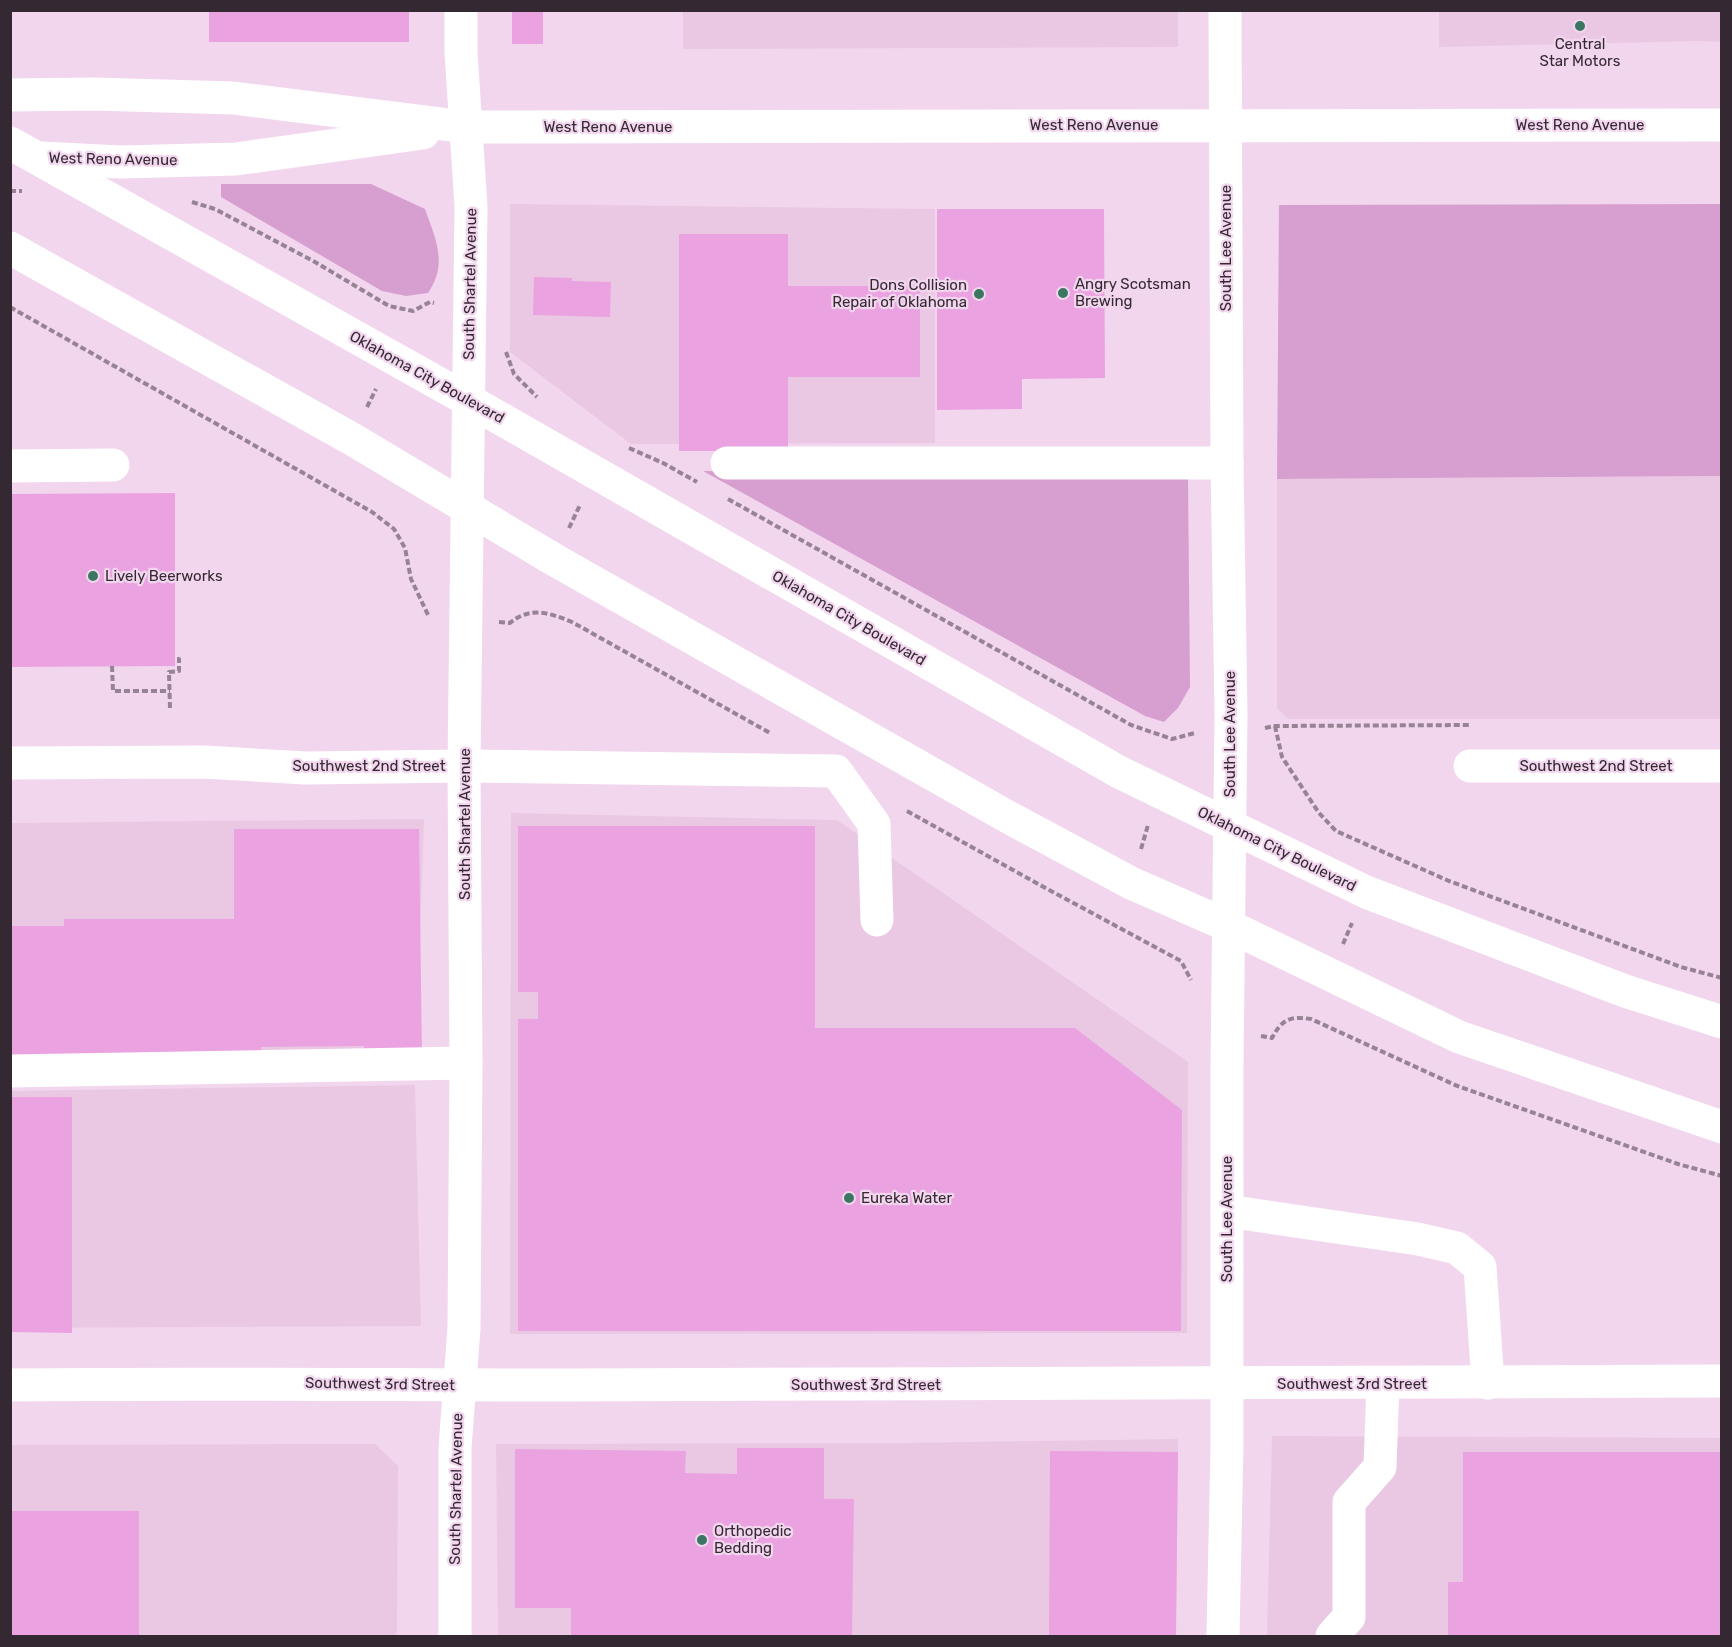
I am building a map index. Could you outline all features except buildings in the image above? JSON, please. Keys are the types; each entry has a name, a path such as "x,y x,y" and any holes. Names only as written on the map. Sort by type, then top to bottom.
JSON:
{"street":[{"name":"South Shartel Avenue","path":"455,1636 455,1448 464,1328 466,1063 464,766 471,207 461,10"},
{"name":"South Lee Avenue","path":"1223,1636 1227,1384 1231,714 1227,463 1225,10"},
{"name":"West Reno Avenue","path":"10,95 94,94 233,98 466,127 1722,124"},
{"name":"West Reno Avenue","path":"19,153 121,162 236,159 466,127"},
{"name":"Oklahoma City Boulevard","path":"19,153 468,400 1119,772 1366,892 1625,991 1722,1022"},
{"path":"10,248 341,434 1008,817 1131,883 1229,926 1459,1037 1722,1127"},
{"path":"727,463 1227,463"},
{"path":"10,466 113,465"},
{"name":"Southwest 2nd Street","path":"10,763 204,762 304,768 464,766 836,771 874,824 877,920"},
{"name":"Southwest 2nd Street","path":"1470,766 1722,766"},
{"path":"10,1071 466,1063"},
{"path":"1227,1211 1375,1232 1457,1248 1480,1267 1488,1383"},
{"name":"Southwest 3rd Street","path":"10,1385 222,1383 1227,1384 1722,1381"},
{"path":"1332,1636 1349,1617 1349,1502 1380,1467 1383,1383"}],"path":[{"path":"215,208 390,306 413,311 430,302 437,304"},
{"path":"10,307 372,512 394,529 405,548 411,579 431,622"},
{"path":"504,345 514,374 544,403"},
{"path":"365,411 378,383"},
{"path":"622,445 663,463 704,486"},
{"path":"725,498 1131,725 1172,740 1206,730"},
{"path":"564,538 583,499"},
{"path":"510,623 518,616 546,612 572,622"},
{"path":"170,708 169,672 179,671 179,659 175,659"},
{"path":"112,666 113,691 170,691"},
{"path":"1471,725 1275,726 1282,757 1319,813 1336,831 1449,881 1681,967 1722,978"},
{"path":"1139,855 1150,820"},
{"path":"1040,885 1181,961 1193,982"},
{"path":"1342,947 1356,915"},
{"path":"1272,1038 1278,1026 1295,1017 1311,1019 1455,1085 1678,1164 1722,1176"}],"shaded area":[{"path":"683,11 1178,11 1178,47 683,49"},
{"name":"Central Star Motors","path":"1439,11 1721,11 1721,42 1439,47"},
{"path":"221,184 371,184 425,209 438,252 438,272 434,282 428,293 406,296 382,291 221,197"},
{"path":"510,204 935,209 935,443 631,444 510,352"},
{"path":"1721,204 1721,476 1277,479 1279,205"},
{"path":"703,471 1188,477 1190,687 1178,708 1164,722 1145,716"},
{"path":"1721,476 1721,719 1288,719 1277,708 1277,479"},
{"name":"Eureka Water","path":"511,813 837,820 1188,1062 1187,1333 510,1334"},
{"path":"424,819 416,1060 11,1061 10,823"},
{"path":"415,1085 421,1326 11,1328 10,1091"},
{"path":"1272,1436 1721,1438 1721,1636 1267,1636"},
{"name":"Orthopedic Bedding","path":"1178,1439 1176,1636 498,1636 496,1444 905,1443"},
{"path":"375,1444 398,1466 397,1633 394,1636 11,1636 10,1445"}],"place":[{"name":"Central Star Motors","path":"1580,26"},
{"name":"Angry Scotsman Brewing","path":"1063,293"},
{"name":"Dons Collision Repair of Oklahoma","path":"979,294"},
{"name":"Lively Beerworks","path":"93,576"},
{"name":"Eureka Water","path":"849,1198"},
{"name":"Orthopedic Bedding","path":"702,1540"}]}
